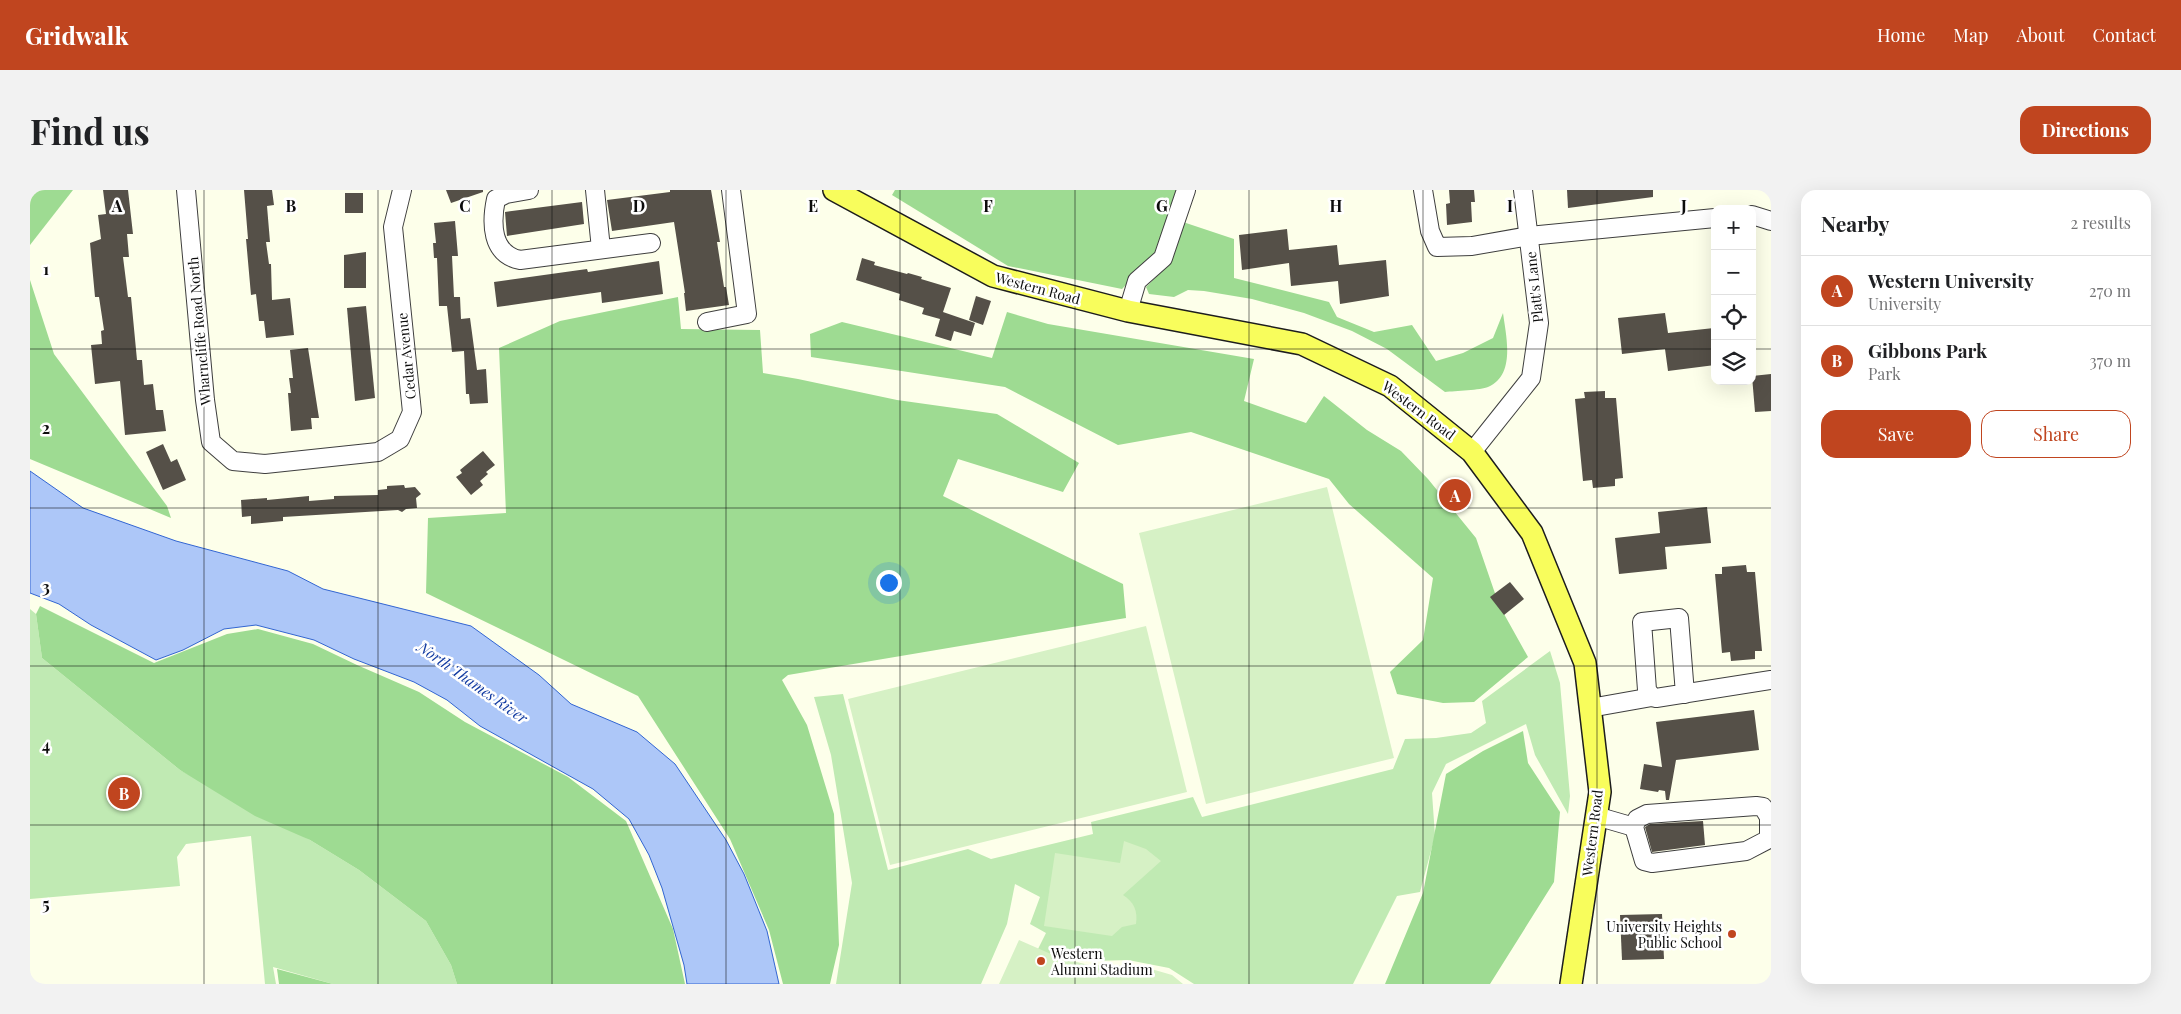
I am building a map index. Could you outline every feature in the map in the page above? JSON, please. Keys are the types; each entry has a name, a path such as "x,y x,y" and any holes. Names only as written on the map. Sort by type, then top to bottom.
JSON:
{"main road":[{"name":"Western Road","path":"834,190 992,276 1128,311 1302,344 1390,386 1472,452 1532,533 1585,663 1600,792 1571,984"}],"street":[{"name":"Wharncliffe Road North","path":"186,190 205,400 211,442 233,461"},
{"name":"Cedar Avenue","path":"233,461 265,464 378,452 400,439 412,412 393,227 402,190"},
{"path":"528,190 506,194 496,199 494,212 495,240 506,255 511,258 520,260 652,243"},
{"path":"595,190 601,249"},
{"path":"707,322 747,314 731,190"},
{"path":"1128,311 1137,281 1162,258 1186,190"},
{"path":"1423,190 1430,231 1437,247 1472,246 1529,236 1711,218"},
{"name":"Platt's Lane","path":"1472,452 1531,378 1539,323 1524,190"},
{"path":"1756,216 1771,221"},
{"path":"1652,697 1647,690 1642,622 1679,618 1685,694"},
{"path":"1590,708 1771,680"},
{"path":"1756,806 1762,807 1769,817 1769,839 1746,852 1652,863 1644,861 1634,828 1636,819 1647,814 1756,806"},
{"path":"1596,816 1634,828"}],"green space":[{"path":"30,190 73,190 30,245"},
{"path":"895,190 1176,190 1156,254 1122,289 1008,266 892,195"},
{"path":"1183,222 1234,239 1234,278 1329,302 1337,317 1374,332 1412,325 1436,361 1463,353 1493,338 1503,313 1507,354 1503,374 1497,381 1485,388 1445,392 1387,349 1352,331 1304,313 1252,299 1204,291 1188,290 1174,297 1149,294 1146,287 1169,264"},
{"path":"30,280 54,354 167,506 171,518 30,459"},
{"path":"678,297 681,329 760,330 763,373 897,400 997,414 1079,463 1063,492 958,459 943,496 1123,584 1126,618 788,675 782,680 807,725 834,814 839,945 830,984 783,984 769,930 730,839 638,696 426,593 428,518 506,513 499,348 560,321"},
{"path":"1007,312 1048,324 1254,359 1244,401 1306,423 1324,396 1367,430 1401,451 1428,479 1476,538 1499,605 1528,657 1474,702 1443,703 1397,694 1390,672 1423,640 1433,578 1349,504 1329,479 1191,432 1118,445 1005,387 811,357 810,334 842,322 992,358"},
{"path":"1327,487 1394,758 1206,804 1139,533"},
{"path":"40,606 154,663 227,634 258,629 313,644 419,692 465,722 568,777 626,821 673,929 685,984 457,984 451,965 426,921 359,870 310,840 255,816 180,770 42,658 36,614"},
{"path":"30,609 36,614 42,658 180,770 310,840 359,870 426,921 451,965 457,984 333,984 273,967 276,984 265,984 251,836 186,844 177,857 180,886 30,899"},
{"path":"1146,626 1187,792 890,865 848,699"},
{"path":"1550,651 1560,683 1570,796 1568,814 1535,755 1526,724 1446,764 1432,793 1435,836 1420,892 1397,896 1353,984 1194,984 1169,968 1128,960 1094,961 1053,947 1037,984 1037,951 1046,933 1030,924 1040,897 1015,884 1007,924 981,984 836,984 852,883 831,755 814,697 843,694 888,870 968,849 991,859 1093,834 1091,822 1193,797 1202,817 1393,769 1405,739 1436,738 1471,733 1486,723 1482,701"},
{"path":"1523,731 1528,763 1560,812 1554,882 1490,984 1385,984 1423,893 1446,774 1483,751"},
{"path":"1124,841 1146,849 1161,861 1123,895 1134,907 1136,924 1122,927 1112,936 1044,926 1055,853 1120,863"},
{"name":"Western Alumni Stadium","path":"1019,940 1060,958 1089,965 1141,966 1172,975 1183,984 999,984"},
{"path":"277,969 333,984 279,984"}],"water":[{"name":"North Thames River","path":"30,471 83,508 176,541 288,571 323,589 471,626 539,675 571,704 637,732 675,764 726,840 744,874 767,931 779,984 687,984 684,965 662,888 649,855 629,819 593,789 480,726 447,700 414,682 354,659 314,640 256,625 224,629 183,650 156,660 91,625 59,604 30,593"}],"building":[{"path":"103,190 128,190 133,234 127,234 129,257 123,257 128,297 131,297 137,360 142,360 144,385 153,384 156,410 163,410 166,431 125,435 120,381 95,384 91,345 102,344 101,331 104,330 99,297 95,297 90,243 101,239 98,215 106,214"},
{"path":"244,190 272,190 274,205 267,206 270,242 266,242 269,264 271,264 272,300 290,298 294,335 266,338 264,321 259,321 256,294 251,295"},
{"path":"446,190 483,190 483,192 451,203"},
{"path":"670,190 711,190 720,242 717,242 724,287 726,287 729,305 686,311 674,222 612,231 607,200 670,192"},
{"path":"1449,190 1474,190 1475,202 1471,202 1472,222 1447,225 1446,204 1450,203"},
{"path":"1567,190 1653,190 1653,197 1568,208"},
{"path":"345,193 363,193 363,213 345,213"},
{"path":"582,202 584,224 507,236 505,212"},
{"path":"455,221 458,256 452,256 454,297 460,297 461,319 470,318 477,370 486,369 488,403 470,404 469,394 466,394 464,351 452,352 447,306 439,306 437,258 434,258 433,243 436,243 434,223"},
{"path":"1287,229 1289,250 1337,245 1339,265 1386,260 1389,296 1340,304 1338,281 1291,286 1289,263 1242,270 1239,235"},
{"path":"366,252 366,288 344,288 344,255"},
{"path":"862,258 875,262 874,265 922,277 921,279 951,288 943,312 975,323 971,336 954,331 951,341 935,336 940,319 922,314 924,308 899,300 900,294 856,280"},
{"path":"659,261 663,294 602,303 601,292 497,307 494,282 587,269 588,272"},
{"path":"976,296 991,301 983,325 969,320"},
{"path":"366,306 375,398 355,401 347,308"},
{"path":"1665,313 1668,333 1711,328 1711,366 1668,371 1665,349 1622,354 1618,318"},
{"path":"308,348 319,418 311,418 312,429 291,431 288,393 291,393 289,378 293,378 290,350"},
{"path":"1771,374 1771,411 1755,412 1753,385 1756,385 1756,376"},
{"path":"1605,391 1605,398 1616,398 1623,478 1615,479 1615,486 1593,488 1592,480 1583,481 1575,399 1585,398 1584,392"},
{"path":"163,444 171,462 177,459 186,480 163,490 146,452"},
{"path":"483,451 495,465 486,472 488,474 480,481 483,485 471,495 456,477 462,473 460,470"},
{"path":"404,485 405,488 415,487 421,494 416,498 417,508 406,509 402,512 398,510 283,517 283,521 251,524 251,516 242,517 241,500 267,498 267,500 309,496 309,501 334,499 334,496 378,495 378,490 387,489 387,486"},
{"path":"1707,507 1711,543 1665,547 1667,569 1619,574 1615,538 1660,533 1658,512"},
{"path":"1746,565 1747,572 1755,572 1762,651 1755,651 1755,659 1731,661 1730,652 1722,653 1715,574 1722,574 1722,567"},
{"path":"1510,582 1524,599 1504,615 1490,597"},
{"path":"1754,710 1759,750 1676,760 1669,800 1666,800 1665,791 1659,790 1658,792 1640,789 1644,764 1662,767 1656,722"},
{"path":"1703,821 1705,845 1652,852 1645,827 1650,824"},
{"path":"1662,914 1664,959 1622,960 1620,915"}],"place":[{"name":"Western University","path":"1455,495"},
{"name":"Gibbons Park","path":"124,793"},
{"name":"University Heights Public School","path":"1732,934"},
{"name":"Western Alumni Stadium","path":"1041,961"}]}
